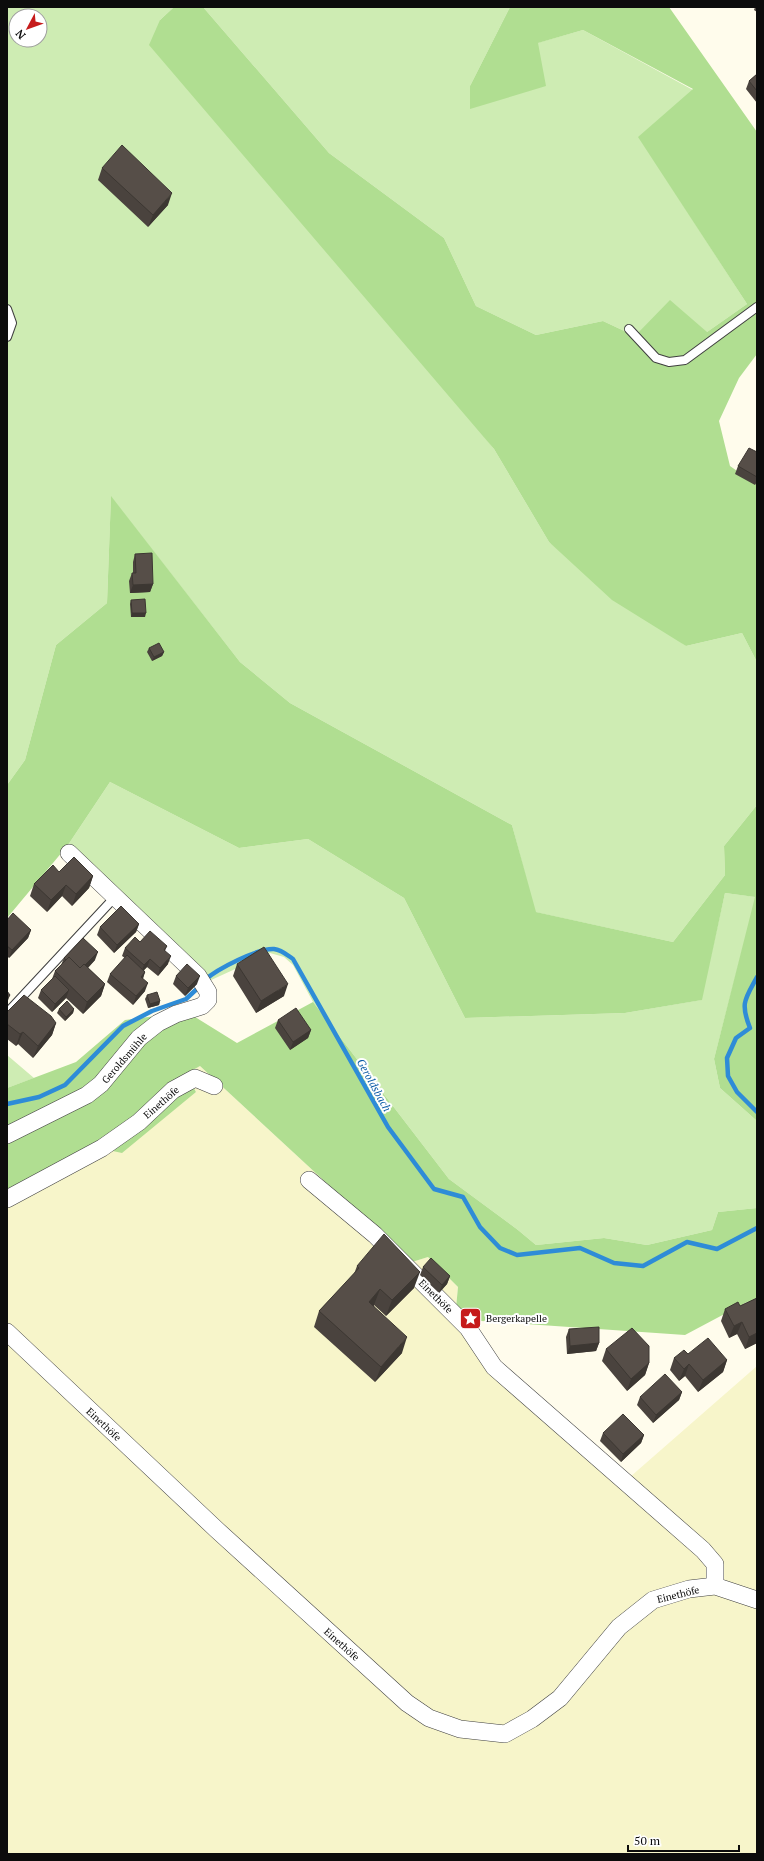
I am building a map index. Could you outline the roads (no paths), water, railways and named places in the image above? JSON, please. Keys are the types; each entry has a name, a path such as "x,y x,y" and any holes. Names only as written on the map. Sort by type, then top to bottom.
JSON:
{"street":[{"name":"Geroldsmühle","path":"7,1135 87,1095 101,1084 139,1038 158,1023 176,1014 202,1006 208,1000 208,992 198,976 69,853"},
{"name":"Einethöfe","path":"7,1199 102,1148 139,1122 173,1090 195,1078 214,1086"},
{"name":"Einethöfe","path":"310,1180 375,1235 468,1328 494,1367 703,1550 715,1564 715,1586"},
{"name":"Einethöfe","path":"7,1332 223,1535 407,1703 429,1718 460,1729 505,1734 532,1719 560,1698 619,1627 653,1600 689,1589 715,1586 757,1600"}],"lane":[{"path":"628,329 656,358 669,362 684,360 757,307"},
{"path":"7,309 12,323 7,336"},
{"path":"7,1013 115,897"}],"waterway":[{"name":"Geroldsbach","path":"205,980 219,970 248,955 258,952 274,949 280,950 293,959 388,1127 434,1189 463,1197 480,1227 500,1248 517,1255 580,1248 614,1263 643,1266 687,1242 717,1249 757,1228"},
{"path":"757,977 745,1001 745,1013 750,1028 736,1038 727,1058 728,1076 737,1092 757,1112"},
{"name":"Geroldsbach","path":"7,1104 39,1097 65,1085 123,1026 152,1011 186,999 200,986"}],"place":[{"name":"Bergerkapelle","path":"470,1318"}]}
